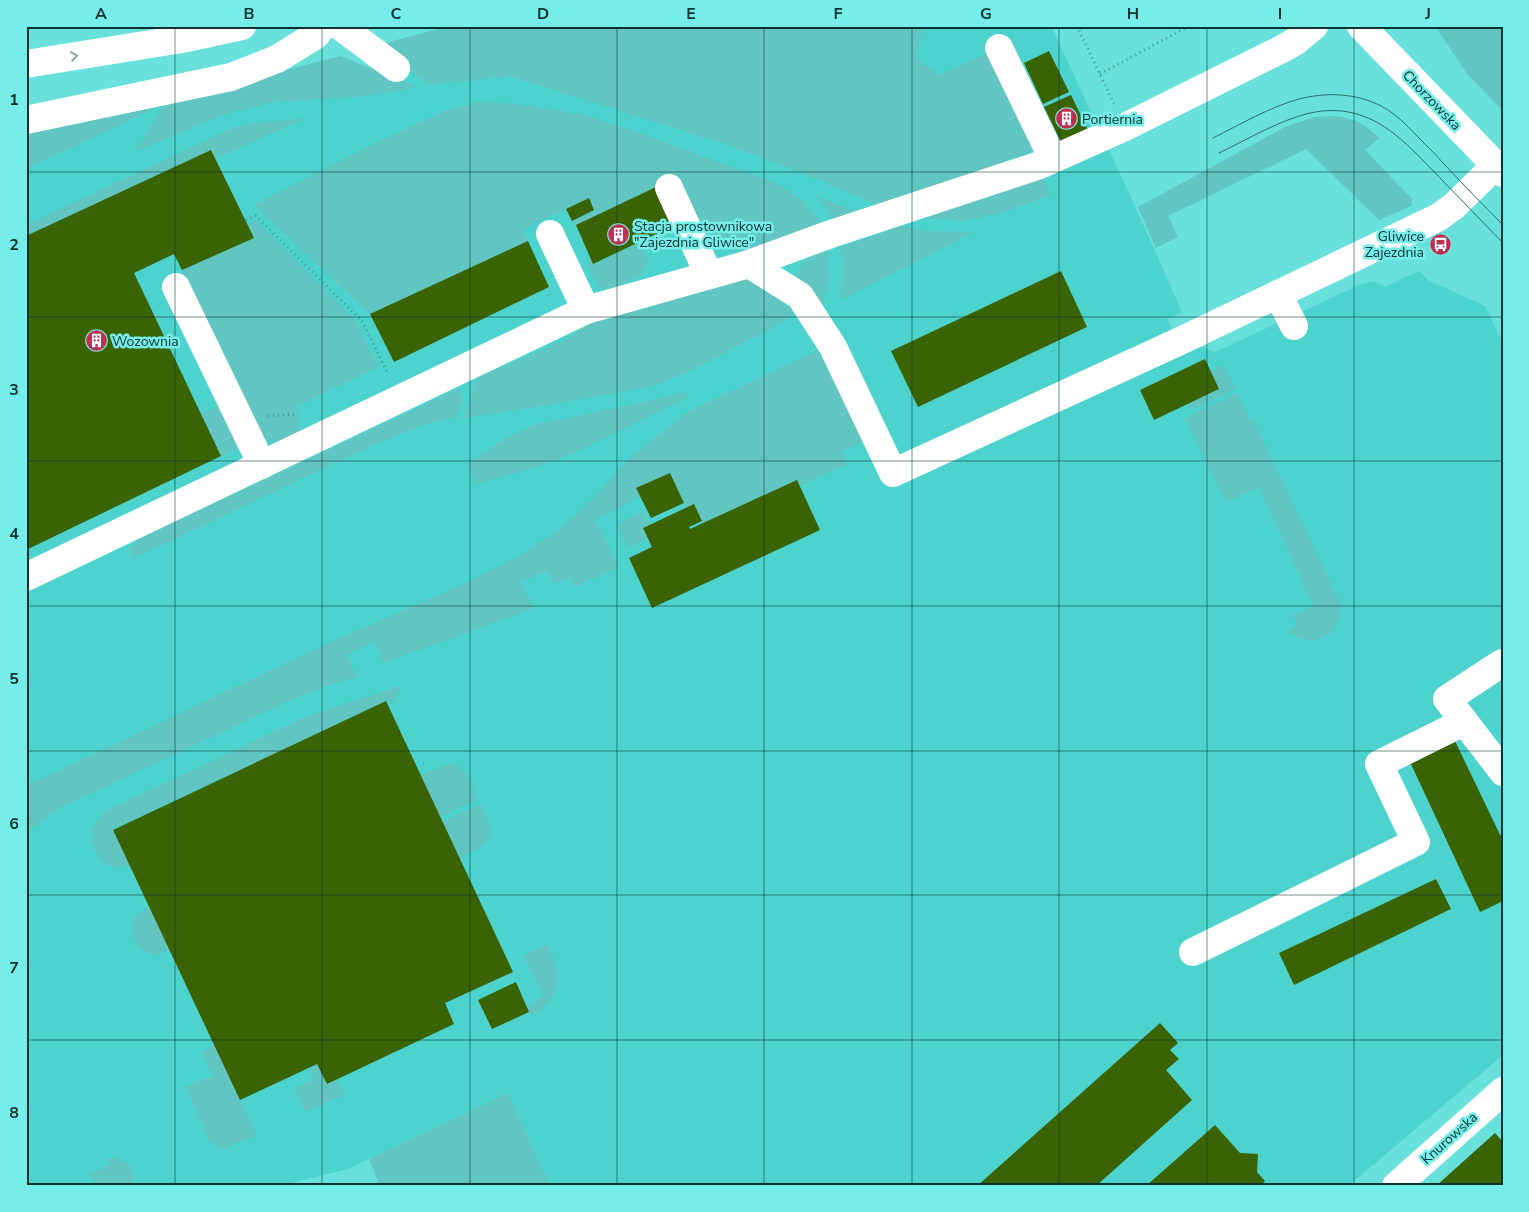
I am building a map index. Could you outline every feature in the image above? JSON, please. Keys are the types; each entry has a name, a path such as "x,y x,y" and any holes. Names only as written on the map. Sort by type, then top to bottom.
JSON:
{"main road":[{"path":"26,64 182,39 242,26"},
{"path":"26,120 232,77 277,59 316,34 323,26"},
{"path":"340,26 396,68"},
{"path":"26,577 586,310 749,264 831,234 1040,165 1125,127 1288,46 1314,26"},
{"name":"Chorzowska","path":"1361,26 1499,169"},
{"path":"999,48 1053,159"},
{"path":"749,264 800,296 833,347 893,473 1178,342 1447,212 1499,169"},
{"path":"669,188 709,275"},
{"path":"550,234 586,310"},
{"path":"176,287 262,465"},
{"path":"1278,294 1294,326"},
{"path":"1502,664 1447,699 1503,772"},
{"path":"1193,952 1416,842 1379,764 1464,722"},
{"name":"Knurowska","path":"1396,1186 1503,1091"}],"path":[{"path":"1077,26 1100,74 1189,26"},
{"path":"246,220 256,216 362,321 401,398"},
{"path":"260,416 298,414"}],"shaded area":[{"path":"448,26 925,26 917,51 918,59 939,75 989,52 1032,149 1031,152 881,207 822,181 732,146 509,76 430,85 378,45"},
{"path":"925,26 1051,26 1182,312 1167,319 1183,354 1199,347 1215,352 1361,284 1374,281 1385,287 1419,271 1428,280 1485,306 1503,343 1503,1055 1348,1186 550,1186 508,1093 348,1169 286,1186 26,1186 26,169 163,104 261,98 425,69 938,75 918,59 917,51"},
{"path":"1435,26 1503,26 1503,111 1468,75"},
{"path":"341,56 414,86 408,90 355,97 274,102 225,114 137,151 163,105 26,169 26,134 163,104 166,101"},
{"path":"478,102 511,103 584,115 645,135 776,183 801,199 823,226 745,253 734,251 716,239 656,187 576,225 572,221 594,210 589,199 523,229 528,241 370,314 254,205 371,145 448,110"},
{"path":"1332,116 1358,122 1379,138 1365,150 1412,199 1411,206 1379,220 1306,149 1168,216 1178,237 1156,248 1138,207 1285,127 1314,117"},
{"path":"307,118 216,158 211,150 26,236 26,225 230,129 252,123"},
{"path":"1039,178 1045,181 1051,195 1003,212 965,221 922,218"},
{"path":"817,196 862,214 832,223 831,217"},
{"path":"256,220 357,322 378,367 297,406 300,434 279,445 259,436 182,270 254,237 247,224"},
{"path":"901,226 922,231 974,232 841,300 843,259 840,247"},
{"path":"640,242 648,260 644,271 633,279 609,290 597,284 587,260 591,258 594,264"},
{"path":"828,251 829,282 823,305 794,284 799,270 805,262 814,256"},
{"path":"745,277 776,295 794,313 785,321 692,370 653,386 464,418 477,378 565,340 614,307"},
{"path":"819,350 861,436 862,442 843,451 847,464 800,486 703,523 694,504 686,508 670,473 637,488 640,496 595,520 619,566 575,587 570,578 554,584 547,570 521,582 533,607 519,614 384,663 375,642 347,654 357,677 291,700 58,809 26,832 26,786 340,638 466,583 523,554 559,530 590,502 629,459 688,412"},
{"path":"1224,365 1236,389 1191,409 1185,403 1206,374"},
{"path":"460,388 463,400 456,418 423,425 378,443 134,558 129,549 136,540"},
{"path":"684,393 690,396 579,451 539,466 478,484 467,465 512,435 537,424"},
{"path":"1237,393 1251,422 1254,421 1340,602 1338,621 1329,634 1323,638 1316,640 1302,639 1289,632 1297,623 1293,616 1314,606 1259,487 1226,502 1185,418"},
{"path":"218,406 238,445 237,449 222,457 201,414"},
{"path":"643,511 650,524 643,528 648,538 628,548 619,528 622,522"},
{"path":"400,686 401,690 394,701 386,701 113,829 130,865 114,867 107,864 97,853 92,838 93,829 98,820 111,808 308,716"},
{"path":"449,763 465,772 478,799 440,817 421,775"},
{"path":"480,804 486,815 491,832 489,838 480,848 460,858 442,822"},
{"path":"149,906 170,949 158,954 148,953 140,948 132,931 134,919"},
{"path":"548,944 556,965 557,984 549,1002 531,1016 527,1007 544,997 524,955"},
{"path":"214,1045 257,1135 224,1149 219,1149 208,1138 186,1087 213,1076 202,1052"},
{"path":"317,1064 327,1083 336,1079 344,1095 306,1112 295,1089 314,1079 309,1068"},
{"path":"508,1093 550,1186 380,1186 369,1159"},
{"path":"118,1158 129,1166 135,1186 96,1186 90,1174 110,1164 108,1159"}],"building":[{"path":"1049,51 1069,92 1043,104 1024,63"},
{"name":"Portiernia","path":"1071,95 1088,130 1061,142 1044,107"},
{"name":"Wozownia","path":"211,150 254,238 182,270 174,254 134,273 221,456 26,550 26,236"},
{"name":"Stacja prostownikowa \"Zajezdnia Gliwice\"","path":"656,187 675,225 593,264 576,225"},
{"path":"589,198 594,210 572,221 566,209"},
{"path":"528,241 549,287 394,362 370,314"},
{"path":"1061,271 1087,327 918,407 891,351"},
{"path":"1205,359 1219,389 1154,420 1140,390"},
{"path":"670,473 684,503 651,518 636,488"},
{"path":"797,480 820,530 652,608 629,558 652,547 643,528 694,504 702,521 689,527 690,529"},
{"path":"386,701 513,972 445,1003 454,1024 327,1084 317,1064 240,1100 113,830"},
{"path":"1455,741 1503,841 1503,901 1480,912 1410,762"},
{"path":"1436,879 1451,909 1294,985 1279,953"},
{"path":"516,982 529,1012 492,1029 478,1000"},
{"path":"1160,1023 1178,1043 1170,1050 1179,1059 1166,1070 1192,1100 1096,1186 977,1186"},
{"path":"1215,1125 1240,1153 1258,1154 1257,1172 1265,1181 1260,1186 1146,1186"},
{"path":"1495,1133 1503,1142 1503,1186 1436,1186"}],"tram line":[{"path":"1213,138 1266,111 1299,99 1320,95 1341,95 1361,98 1381,106 1402,121 1503,225"},
{"path":"1219,153 1264,130 1299,116 1332,111 1351,112 1369,118 1400,138 1503,243"}],"place":[{"name":"Portiernia","path":"1066,119"},
{"name":"Stacja prostownikowa \"Zajezdnia Gliwice\"","path":"618,234"},
{"name":"Gliwice Zajezdnia","path":"1440,244"},
{"name":"Wozownia","path":"96,341"}]}
